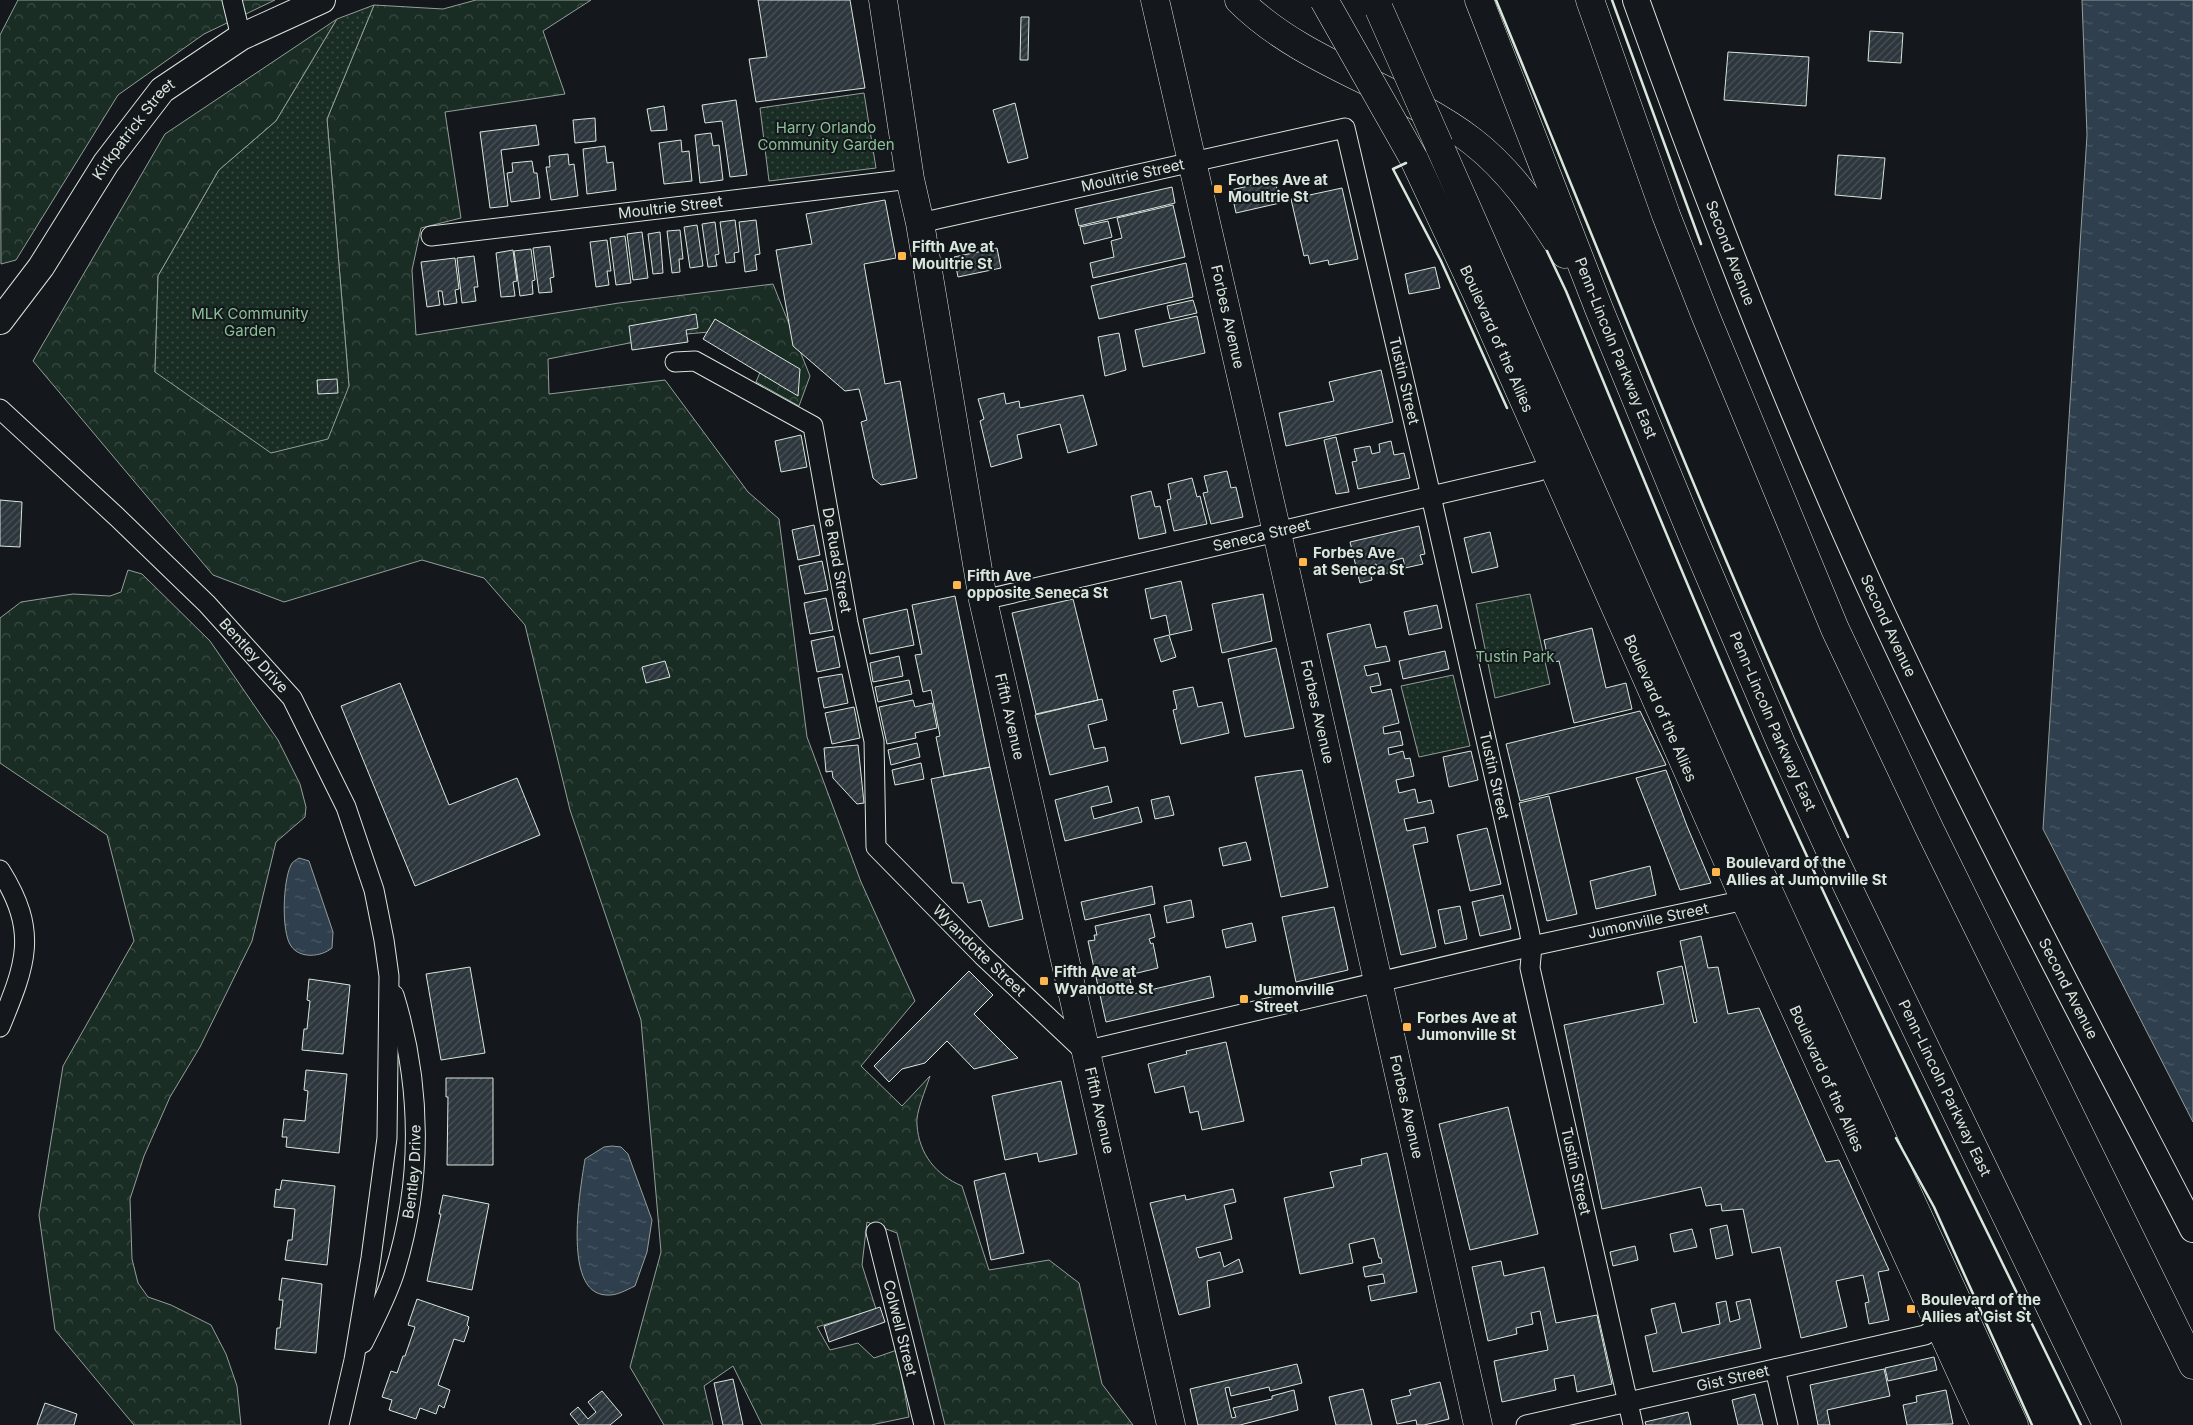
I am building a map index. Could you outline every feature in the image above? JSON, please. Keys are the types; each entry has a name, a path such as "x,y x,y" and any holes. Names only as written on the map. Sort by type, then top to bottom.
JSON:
{"main road":[{"name":"Kirkpatrick Street","path":"0,320 41,267 106,163 162,90 241,37 322,0"},
{"name":"Fifth Avenue","path":"883,0 910,179 920,223 983,600 1170,1425"},
{"name":"Forbes Avenue","path":"1155,0 1478,1425"},
{"path":"1239,0 1266,23 1300,46 1434,116 1472,141 1520,188 1551,231 1599,308"},
{"name":"Boulevard of the Allies","path":"1324,0 1414,159 1476,292 1745,900 1938,1327 1985,1425"},
{"path":"1345,0 1414,159"},
{"name":"Penn-Lincoln Parkway East","path":"1479,0 1599,308 1693,538 1781,743 1828,846 2107,1425"},
{"name":"Second Avenue","path":"1636,0 1687,142 1755,319 1873,593 1991,839 2193,1229"},
{"path":"1591,1 1650,171 1706,318 1836,629 1930,830 2193,1365"},
{"name":"Boulevard of the Allies","path":"1377,3 1772,899 2014,1425"}],"street":[{"path":"232,0 241,37"},
{"name":"Moultrie Street","path":"920,223 1345,128"},
{"name":"Tustin Street","path":"1345,128 1431,496 1532,946 1530,968 1633,1425"},
{"name":"Moultrie Street","path":"431,236 910,179"},
{"name":"De Ruad Street","path":"675,362 695,361 813,426 848,623 874,741 876,847"},
{"name":"Bentley Drive","path":"0,410 118,517 207,604 292,698 346,807 374,890 389,976 387,1138 371,1258 354,1360 340,1425"},
{"name":"Seneca Street","path":"983,600 1540,471"},
{"name":"Wyandotte Street","path":"876,847 983,956 1084,1050"},
{"path":"0,870 19,907 25,932 25,956 14,994 0,1027"},
{"name":"Jumonville Street","path":"1084,1050 1532,946 1745,900"},
{"name":"Bentley Drive","path":"354,1360 394,1275 406,1230 414,1178 416,1127 414,1081 406,1032 389,976"},
{"name":"Colwell Street","path":"876,1232 924,1425"},
{"name":"Gist Street","path":"1526,1425 1924,1335 1938,1327"},
{"path":"1775,1369 1788,1425"}],"green space":[{"path":"18,0 275,0 204,34 118,95 16,260 1,264 0,35"},
{"path":"476,0 591,0 543,31 565,94 445,112 461,218 421,228 412,270 416,335 619,303 773,284 810,376 799,406 756,382 766,358 720,331 665,336 548,359 549,394 665,380 748,492 779,519 807,737 861,882 915,1001 861,1066 902,1106 930,1076 917,1120 921,1145 937,1170 962,1186 989,1270 1049,1260 1079,1283 1102,1384 1133,1425 945,1425 897,1233 867,1222 862,1265 876,1309 817,1327 830,1350 858,1343 874,1358 897,1350 909,1417 871,1425 762,1425 733,1366 704,1386 713,1425 664,1425 630,1367 661,1252 641,1020 570,810 525,625 484,578 422,560 284,602 213,575 33,361 165,134 337,19 276,121 219,170 158,276 155,372 349,386 327,119 374,5 443,9"},
{"name":"MLK Community Garden","path":"374,5 327,119 349,386 328,439 271,453 155,372 158,276 219,170 276,121 337,19"},
{"name":"Harry Orlando Community Garden","path":"864,93 876,168 769,181 760,108"},
{"path":"128,570 142,574 210,641 278,740 300,784 306,807 305,817 276,842 252,941 200,1047 170,1097 144,1156 130,1199 132,1259 138,1283 148,1297 171,1305 211,1325 226,1354 237,1386 241,1425 134,1425 55,1330 39,1215 63,1066 134,941 107,835 0,763 0,618 21,602 73,594 110,596 121,592"},
{"name":"Tustin Park","path":"1530,594 1550,684 1495,698 1476,604"},
{"path":"1453,675 1470,746 1419,757 1401,686"}],"water":[{"path":"2082,0 2193,0 2193,1122 2043,829 2087,135"},
{"path":"299,858 309,861 333,932 332,948 317,955 305,955 295,950 291,946 286,930 284,906 286,882 292,864"},
{"path":"604,1147 621,1147 628,1154 652,1220 647,1252 635,1286 618,1294 606,1295 592,1290 583,1277 577,1236 580,1191 585,1159"}],"building":[{"path":"758,0 850,0 865,88 756,102 749,59 767,57"},
{"path":"1021,17 1029,17 1028,60 1020,60"},
{"path":"1870,31 1903,33 1901,63 1868,61"},
{"path":"1728,52 1809,57 1806,106 1724,100"},
{"path":"736,100 747,175 730,177 722,121 705,123 702,105"},
{"path":"1015,103 1028,158 1008,163 993,110"},
{"path":"664,106 667,130 651,131 647,109"},
{"path":"595,118 596,141 575,143 573,120"},
{"path":"536,125 539,145 501,150 508,206 490,208 480,132"},
{"path":"711,133 713,146 719,145 723,180 700,183 695,135"},
{"path":"681,140 682,152 689,151 692,181 664,184 659,143"},
{"path":"605,146 607,163 613,162 616,190 587,194 583,149"},
{"path":"568,154 569,165 574,164 578,196 551,200 546,167 550,167 549,156"},
{"path":"1838,155 1885,158 1881,199 1835,195"},
{"path":"532,161 534,173 537,173 540,198 511,202 507,173 513,172 512,163"},
{"path":"1275,180 1280,203 1236,213 1231,190"},
{"path":"1172,187 1175,203 1079,226 1075,209"},
{"path":"1342,188 1358,259 1329,265 1328,260 1310,264 1308,255 1304,256 1291,199"},
{"path":"885,200 896,258 864,264 885,384 900,381 917,478 881,485 873,478 861,422 867,420 859,389 845,391 793,346 776,250 812,244 806,214"},
{"path":"1173,205 1185,257 1093,278 1090,263 1114,257 1111,241 1122,238 1117,218"},
{"path":"735,220 739,252 734,253 735,262 726,263 720,222"},
{"path":"756,220 760,254 755,255 757,270 745,272 739,222"},
{"path":"1108,221 1112,237 1084,244 1080,227"},
{"path":"715,222 719,254 715,255 717,266 708,267 702,224"},
{"path":"697,225 703,266 690,268 684,227"},
{"path":"680,230 683,259 679,259 680,272 672,273 667,231"},
{"path":"642,232 648,278 633,280 627,234"},
{"path":"660,232 663,273 653,274 648,234"},
{"path":"625,236 631,283 616,285 610,238"},
{"path":"607,240 611,271 607,271 609,285 596,287 590,242"},
{"path":"550,246 554,277 550,278 552,292 539,293 533,248"},
{"path":"997,248 1001,268 958,277 954,257"},
{"path":"531,249 535,280 532,281 533,294 520,296 514,251"},
{"path":"513,250 517,281 513,282 515,296 501,297 496,253"},
{"path":"474,256 478,287 474,287 476,301 462,303 457,258"},
{"path":"455,258 459,289 455,290 457,303 444,305 442,291 438,291 440,305 427,307 421,262"},
{"path":"1186,263 1193,297 1099,319 1091,286"},
{"path":"1435,267 1440,288 1409,294 1405,274"},
{"path":"1193,300 1197,313 1170,319 1167,306"},
{"path":"696,314 698,328 686,330 688,342 632,350 629,326"},
{"path":"1197,316 1205,353 1143,367 1135,330"},
{"path":"715,319 800,369 798,396 703,339"},
{"path":"1119,333 1126,370 1105,376 1098,337"},
{"path":"1381,370 1393,422 1286,446 1279,413 1334,401 1329,382"},
{"path":"337,379 338,393 318,394 317,380"},
{"path":"1004,393 1006,404 1019,401 1020,408 1083,395 1097,445 1068,453 1060,424 1017,435 1022,458 991,467 980,421 984,419 978,399"},
{"path":"801,435 807,467 781,472 775,441"},
{"path":"1336,437 1349,492 1336,494 1324,440"},
{"path":"1391,441 1394,455 1404,453 1410,478 1358,489 1352,462 1357,461 1354,449 1370,446 1372,454 1380,452 1379,444"},
{"path":"1227,471 1231,488 1236,487 1243,517 1211,524 1203,493 1208,492 1204,476"},
{"path":"1192,478 1197,497 1200,496 1207,524 1174,531 1167,500 1171,499 1168,484"},
{"path":"1151,491 1155,507 1160,506 1166,533 1139,539 1131,496"},
{"path":"0,500 22,502 20,547 0,546"},
{"path":"814,525 820,555 798,560 792,530"},
{"path":"1419,526 1425,554 1420,555 1423,564 1405,568 1403,558 1393,561 1396,571 1379,575 1376,564 1369,566 1372,580 1360,583 1350,542"},
{"path":"1490,532 1498,567 1472,573 1464,538"},
{"path":"822,561 828,590 805,594 799,566"},
{"path":"1181,581 1192,630 1170,635 1166,615 1151,619 1145,589"},
{"path":"1263,594 1272,641 1222,653 1212,604"},
{"path":"955,596 990,767 944,776 936,737 940,736 931,690 923,692 915,655 922,654 912,605"},
{"path":"826,598 833,630 810,634 804,603"},
{"path":"1073,599 1098,700 1036,714 1012,613"},
{"path":"1437,605 1442,628 1409,635 1404,612"},
{"path":"907,609 914,645 870,654 863,619"},
{"path":"1370,624 1376,648 1386,646 1390,661 1364,666 1367,676 1378,673 1381,685 1370,687 1372,693 1391,689 1399,723 1383,727 1384,734 1400,731 1403,745 1388,748 1389,755 1403,751 1405,759 1410,758 1414,776 1396,780 1399,793 1415,789 1418,803 1431,800 1434,813 1404,819 1407,831 1425,827 1428,842 1413,845 1436,947 1401,955 1327,634"},
{"path":"1592,628 1606,688 1626,683 1632,709 1574,723 1559,661 1549,663 1544,640"},
{"path":"1169,635 1176,657 1161,662 1154,639"},
{"path":"834,636 840,667 817,672 811,641"},
{"path":"1276,648 1294,728 1245,737 1228,659"},
{"path":"1445,651 1449,669 1403,679 1399,661"},
{"path":"899,656 903,676 873,682 870,663"},
{"path":"665,661 670,677 646,683 642,667"},
{"path":"842,674 848,703 824,708 818,678"},
{"path":"909,680 912,694 878,702 875,687"},
{"path":"400,683 449,805 517,778 540,835 415,886 341,706"},
{"path":"1193,687 1198,707 1222,702 1229,733 1181,744 1173,710 1177,709 1173,691"},
{"path":"1102,699 1107,720 1088,725 1094,749 1105,747 1108,761 1050,775 1035,715"},
{"path":"913,700 915,707 932,703 937,728 915,733 916,738 887,744 879,707"},
{"path":"854,707 860,738 832,744 825,713"},
{"path":"1640,711 1666,765 1520,801 1506,744"},
{"path":"917,743 920,757 891,765 888,750"},
{"path":"858,745 864,803 857,804 833,778 832,771 826,772 824,748"},
{"path":"1471,751 1478,780 1449,787 1443,757"},
{"path":"921,763 924,779 895,785 892,770"},
{"path":"990,767 1023,919 989,927 981,900 968,903 963,883 952,883 931,779"},
{"path":"1302,770 1328,887 1281,897 1255,777"},
{"path":"1666,770 1711,883 1680,890 1636,778"},
{"path":"1108,786 1112,802 1091,807 1094,819 1138,807 1142,822 1065,841 1055,800"},
{"path":"1169,796 1174,815 1155,819 1151,800"},
{"path":"1549,796 1577,914 1547,921 1519,803"},
{"path":"1487,828 1501,884 1470,891 1457,835"},
{"path":"1246,842 1251,860 1223,866 1219,848"},
{"path":"1650,866 1656,895 1596,909 1590,881"},
{"path":"1152,886 1155,904 1085,920 1081,902"},
{"path":"1503,895 1511,929 1480,936 1472,902"},
{"path":"1191,900 1194,917 1167,923 1164,906"},
{"path":"1460,906 1467,939 1445,944 1438,910"},
{"path":"1334,907 1348,970 1296,982 1282,917"},
{"path":"1150,914 1155,937 1149,939 1151,944 1153,943 1158,968 1129,975 1133,994 1210,976 1214,997 1106,1022 1088,941 1095,940 1094,935 1097,935 1095,926"},
{"path":"1252,923 1256,941 1226,948 1222,930"},
{"path":"1701,936 1708,968 1718,967 1728,1014 1759,1008 1826,1162 1839,1160 1889,1270 1878,1272 1889,1320 1869,1324 1865,1303 1869,1302 1863,1275 1836,1281 1847,1327 1801,1338 1780,1247 1752,1253 1743,1209 1722,1211 1721,1204 1706,1206 1701,1187 1602,1209 1564,1025 1664,1004 1657,972 1682,966 1694,1023 1697,1022 1680,941"},
{"path":"470,967 485,1053 441,1060 426,974"},
{"path":"969,971 993,995 974,1014 1018,1058 974,1069 947,1041 925,1063 902,1069 889,1082 874,1066"},
{"path":"309,979 350,985 343,1054 302,1050 304,1029 307,1029 310,1001 307,1000"},
{"path":"1226,1042 1244,1121 1202,1130 1198,1111 1190,1113 1184,1086 1155,1093 1148,1064 1187,1054 1186,1051"},
{"path":"306,1070 347,1074 339,1153 286,1147 287,1137 282,1137 284,1119 305,1121 308,1091 304,1090"},
{"path":"446,1078 493,1078 493,1165 447,1165 448,1097 446,1097"},
{"path":"1061,1081 1077,1154 1039,1162 1037,1153 1005,1160 992,1096"},
{"path":"1508,1107 1538,1234 1470,1250 1439,1124"},
{"path":"1387,1153 1417,1292 1371,1301 1368,1286 1385,1283 1383,1274 1365,1277 1363,1267 1382,1263 1374,1238 1349,1244 1353,1263 1300,1274 1284,1198 1334,1187 1330,1172 1362,1165 1361,1159"},
{"path":"1005,1173 1024,1253 991,1260 974,1181"},
{"path":"282,1180 335,1186 327,1265 285,1260 288,1240 292,1240 295,1209 274,1207 276,1189 280,1190"},
{"path":"1233,1189 1236,1202 1224,1205 1232,1239 1196,1248 1199,1258 1220,1252 1224,1267 1239,1259 1243,1272 1207,1281 1210,1307 1179,1315 1150,1203 1185,1195 1186,1200"},
{"path":"443,1195 489,1204 472,1290 427,1281 441,1214 439,1214"},
{"path":"1727,1225 1733,1255 1716,1259 1710,1229"},
{"path":"1692,1229 1697,1247 1674,1252 1670,1234"},
{"path":"1635,1246 1638,1260 1613,1266 1610,1252"},
{"path":"1501,1261 1504,1276 1544,1267 1556,1323 1597,1315 1612,1384 1577,1392 1574,1375 1554,1379 1556,1390 1502,1402 1494,1361 1548,1350 1540,1311 1531,1313 1533,1324 1516,1328 1517,1334 1488,1341 1472,1267"},
{"path":"282,1278 322,1284 316,1353 275,1349 277,1328 280,1328 283,1300 279,1300"},
{"path":"417,1299 469,1317 467,1325 469,1327 464,1342 454,1339 438,1385 450,1390 444,1408 439,1405 436,1414 420,1408 416,1419 389,1410 392,1400 382,1397 391,1371 397,1373 403,1356 405,1356 415,1327 408,1325"},
{"path":"1750,1299 1761,1348 1653,1372 1645,1336 1657,1333 1651,1309 1675,1303 1682,1333 1720,1324 1716,1303 1726,1301 1730,1322 1740,1319 1736,1302"},
{"path":"880,1307 885,1322 829,1342 824,1326"},
{"path":"1934,1357 1937,1370 1888,1381 1885,1368"},
{"path":"1297,1364 1302,1383 1270,1391 1269,1387 1231,1396 1229,1387 1225,1388 1232,1418 1236,1417 1233,1408 1272,1399 1272,1396 1294,1390 1298,1410 1240,1425 1198,1425 1190,1389"},
{"path":"1884,1369 1890,1396 1827,1410 1830,1425 1818,1425 1810,1385"},
{"path":"733,1379 743,1425 723,1425 714,1383"},
{"path":"1440,1382 1449,1419 1424,1425 1417,1425 1416,1420 1397,1424 1391,1400 1411,1395 1409,1390"},
{"path":"1363,1389 1372,1425 1336,1425 1329,1397"},
{"path":"1946,1390 1953,1424 1907,1425 1903,1405 1917,1402 1916,1396"},
{"path":"602,1391 622,1415 610,1425 579,1425 570,1414 578,1407 588,1419 596,1412 588,1402"},
{"path":"1755,1394 1763,1425 1738,1425 1732,1400"},
{"path":"45,1403 77,1414 74,1425 37,1425"},
{"path":"1688,1412 1691,1425 1646,1425 1645,1422"}],"wall":[{"path":"1496,0 1711,525 1801,734 1848,837"},
{"path":"1612,0 1701,244"},
{"path":"1406,163 1393,169 1441,261 1507,408"},
{"path":"1547,251 1566,291 1710,638 1798,838 1877,1006 2081,1425"},
{"path":"1896,1138 1934,1207 2032,1425"}],"place":[{"name":"Forbes Ave at Moultrie St","path":"1218,189"},
{"name":"Fifth Ave at Moultrie St","path":"902,256"},
{"name":"Forbes Ave at Seneca St","path":"1303,562"},
{"name":"Fifth Ave opposite Seneca St","path":"957,585"},
{"name":"Boulevard of the Allies at Jumonville St","path":"1716,872"},
{"name":"Fifth Ave at Wyandotte St","path":"1044,981"},
{"name":"Jumonville Street","path":"1244,999"},
{"name":"Forbes Ave at Jumonville St","path":"1407,1027"},
{"name":"Boulevard of the Allies at Gist St","path":"1911,1309"}]}
